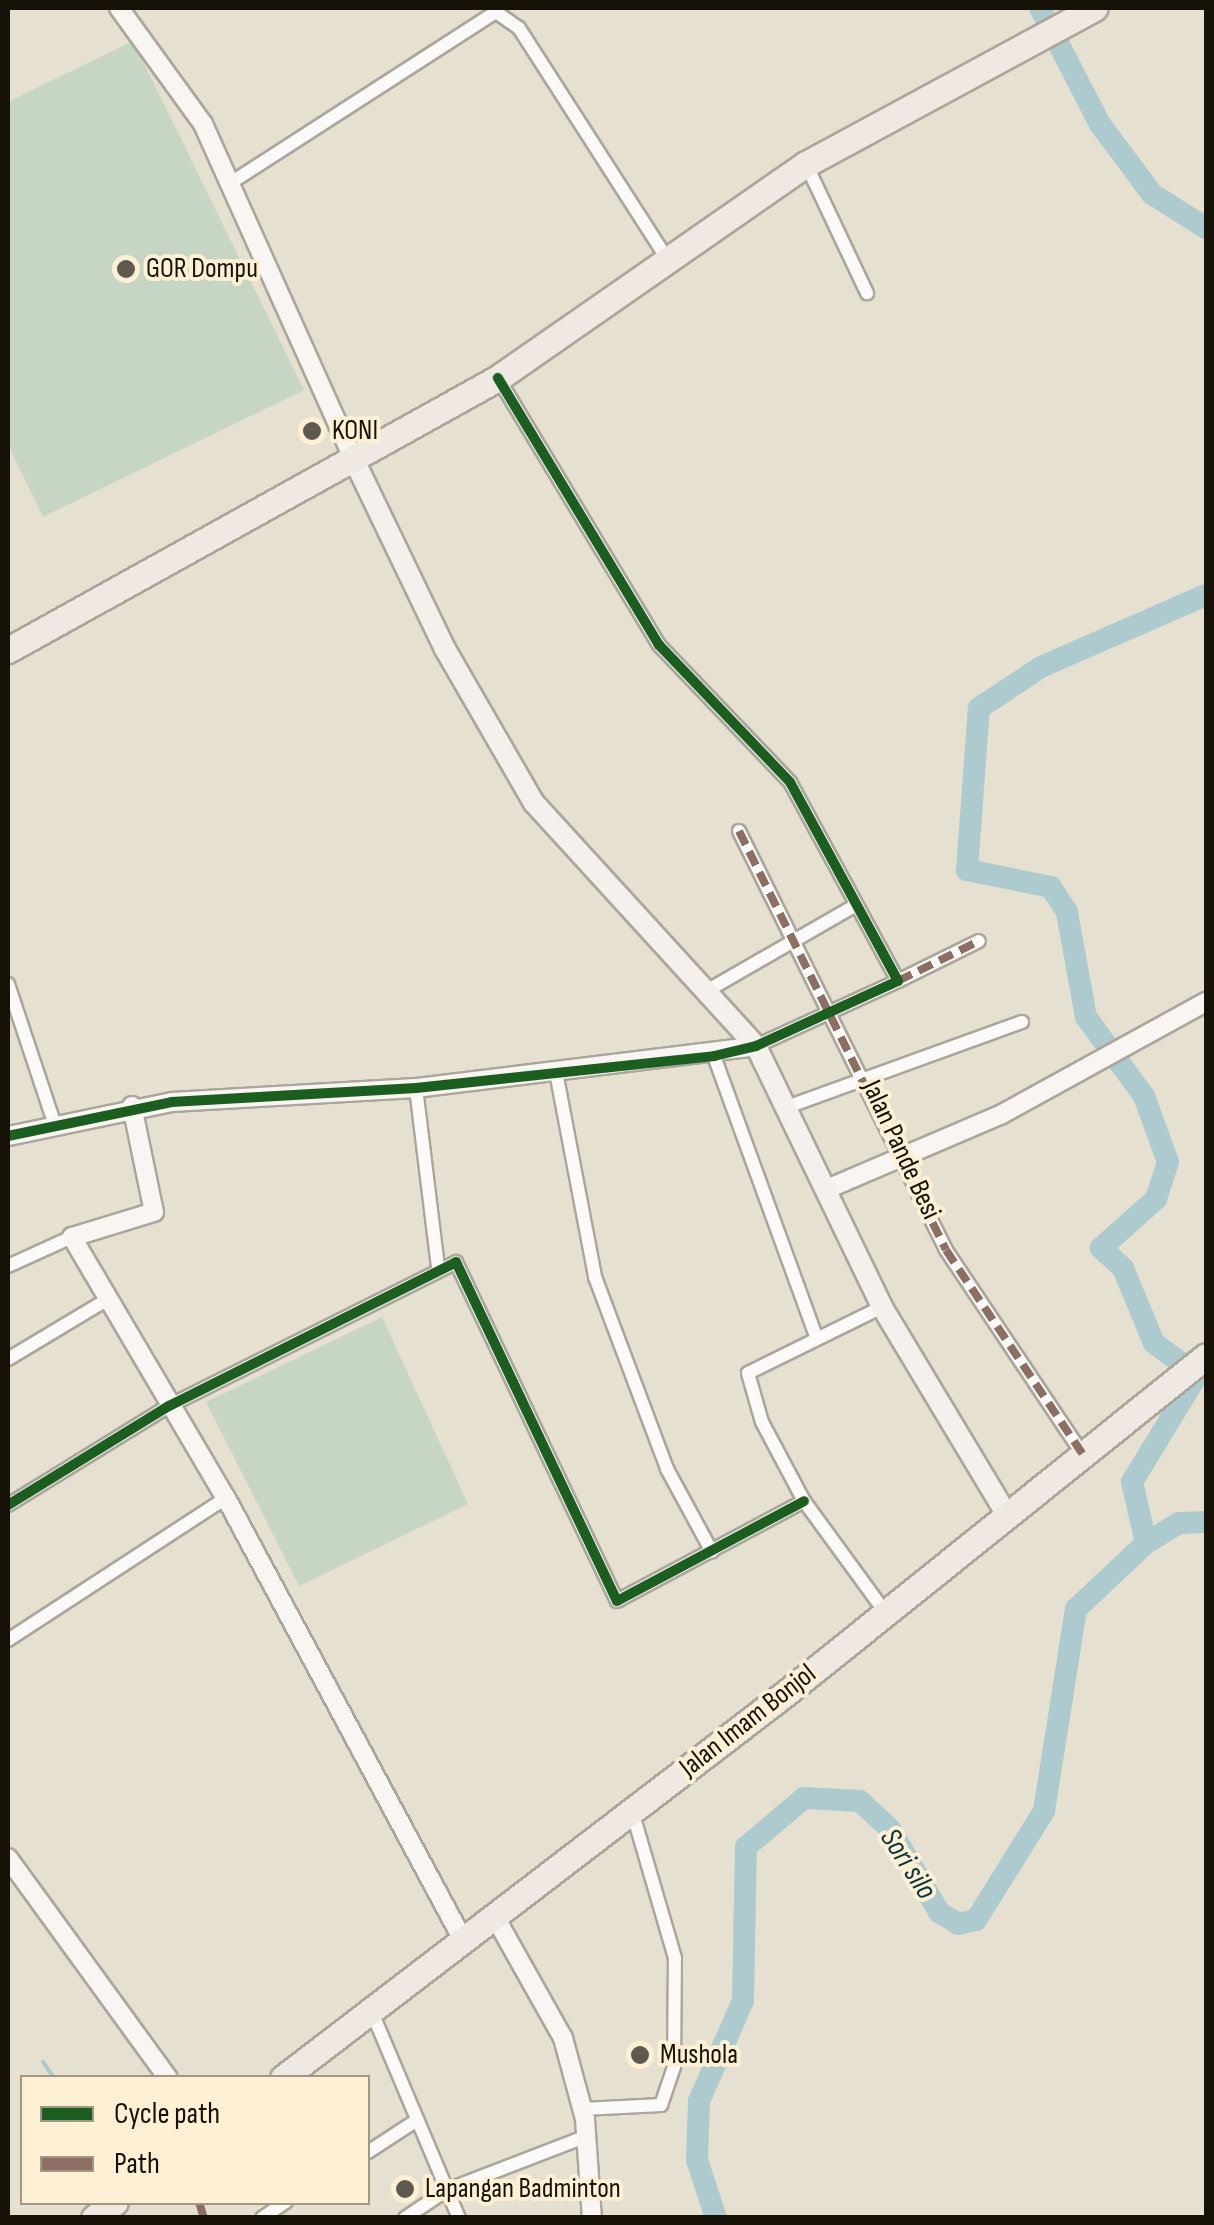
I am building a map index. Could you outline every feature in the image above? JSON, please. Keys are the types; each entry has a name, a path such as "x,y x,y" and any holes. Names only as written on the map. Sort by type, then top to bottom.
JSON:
{"highway":[{"path":"8,650 355,462 498,378 666,257 806,164 1036,34 1089,10"},
{"name":"Jalan Imam Bonjol","path":"287,2075 1008,1518 1206,1356"}],"main road":[{"path":"355,462 469,696 534,803 710,988 756,1046 882,1307 1008,1518"}],"street":[{"path":"119,8 232,182 355,462"},
{"path":"232,182 496,12 519,28 666,257"},
{"path":"806,164 867,293"},
{"path":"498,378 641,619 790,782 898,981"},
{"name":"Jalan Pande Besi","path":"739,832 792,941 869,1080 960,1274 1084,1456"},
{"path":"710,988 856,905"},
{"path":"8,1136 132,1106 416,1088 714,1056 756,1046 979,940"},
{"path":"8,984 55,1125"},
{"path":"827,1189 1107,1061 1206,1002"},
{"path":"787,1107 1022,1022"},
{"path":"714,1056 816,1337"},
{"path":"556,1072 594,1277 667,1469 712,1552"},
{"path":"416,1088 438,1268"},
{"path":"8,1266 72,1237 156,1208 132,1106"},
{"path":"72,1237 226,1498 464,1940"},
{"path":"8,1504 170,1406 438,1268 464,1267 616,1599 804,1501"},
{"path":"8,1359 106,1300"},
{"path":"882,1307 748,1373 754,1405 804,1501 885,1612"},
{"path":"8,1640 226,1498"},
{"path":"583,2109 661,2104 674,2068 675,1958 632,1810"},
{"path":"8,1858 166,2075"},
{"path":"495,1917 564,2038 583,2109 592,2218"},
{"path":"370,2010 458,2218"},
{"path":"370,2151 417,2120"},
{"path":"405,2218 447,2190 587,2136"}],"green space":[{"name":"GOR Dompu","path":"133,41 304,390 43,517 8,445 8,102"},
{"path":"382,1317 468,1504 299,1586 206,1402"},
{"name":"Lapangan Badminton","path":"405,2178 413,2181 413,2197 405,2200 397,2197 394,2189 397,2181"}],"waterway":[{"path":"1040,8 1100,124 1152,194 1206,228"},
{"path":"1146,1543 1132,1482 1197,1375 1154,1343 1123,1268 1101,1248 1156,1199 1168,1162 1144,1096 1086,1017 1067,912 1051,887 967,870 979,708 1041,667 1206,595"},
{"name":"Sori silo","path":"716,2218 697,2160 699,2101 743,2001 746,1847 804,1798 860,1801 890,1829 939,1912 958,1924 976,1920 1044,1811 1076,1609 1146,1543 1179,1523 1206,1522"},
{"path":"43,2062 52,2075"}],"marked path":[{"path":"739,831 946,1250 1084,1456"},
{"path":"898,981 979,941"},
{"path":"200,2205 204,2218"}],"cycle path":[{"path":"8,1136 172,1102 416,1088 714,1056 756,1046 898,981 790,782 659,645 498,378"},
{"path":"8,1505 169,1406 456,1262 617,1601 804,1501"}],"place":[{"name":"GOR Dompu","path":"126,269"},
{"name":"KONI","path":"312,431"},
{"name":"Mushola","path":"640,2055"},
{"name":"Lapangan Badminton","path":"405,2189"}]}
